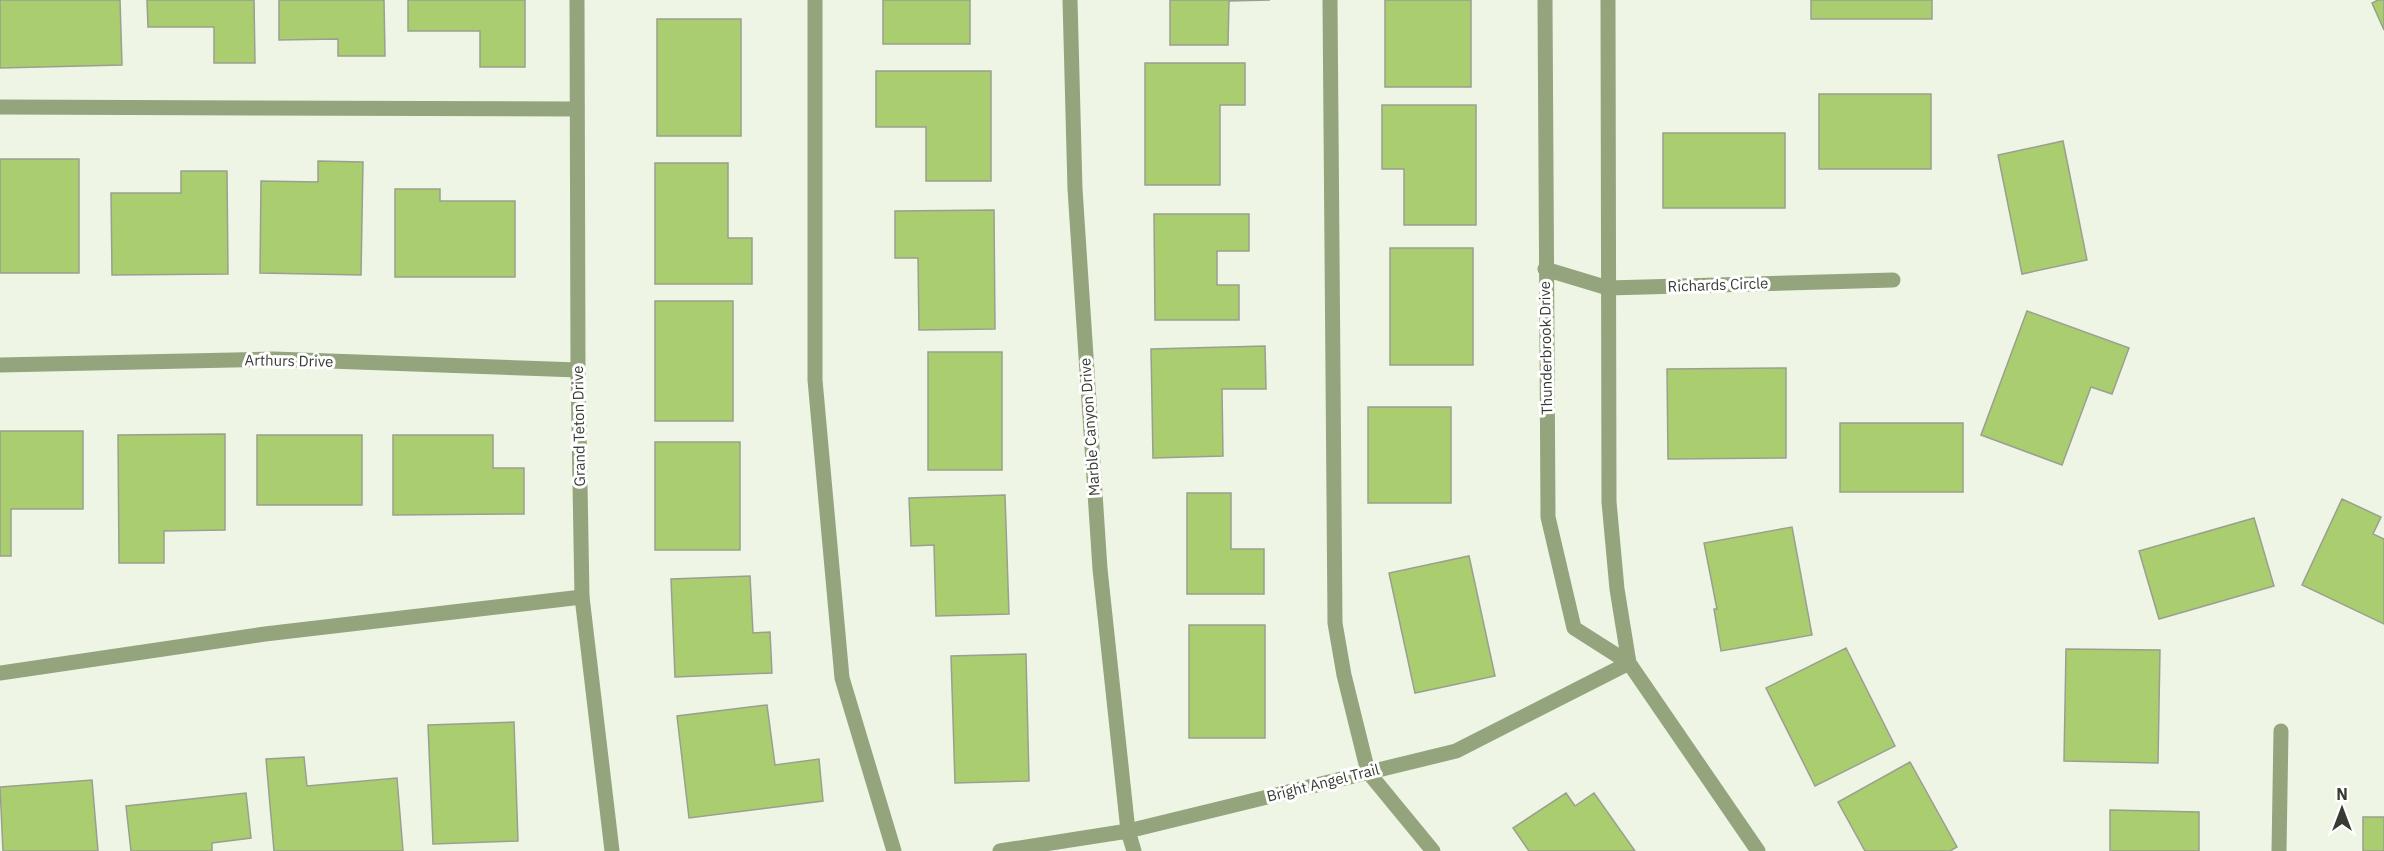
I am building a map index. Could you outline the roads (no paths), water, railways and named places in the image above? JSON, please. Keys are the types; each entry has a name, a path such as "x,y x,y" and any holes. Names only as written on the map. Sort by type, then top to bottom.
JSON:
{"street":[{"name":"Grand Teton Drive","path":"577,0 578,370 582,597 612,851"},
{"path":"815,0 815,380 821,452 842,678 894,851"},
{"name":"Marble Canyon Drive","path":"1070,0 1075,189 1098,545 1128,831 1134,851"},
{"path":"1330,0 1335,623 1344,675 1368,772 1433,851"},
{"name":"Thunderbrook Drive","path":"1545,0 1548,517 1574,628 1629,663 1758,851"},
{"name":"Thunderbrook Drive","path":"1608,0 1609,502 1617,589 1629,663"},
{"path":"0,107 577,109"},
{"name":"Richards Circle","path":"1545,269 1608,288 1893,280"},
{"name":"Arthurs Drive","path":"0,365 274,359 578,370"},
{"path":"0,673 265,634 582,597"},
{"name":"Bright Angel Trail","path":"1000,851 1128,831 1456,752 1629,663"},
{"path":"2279,851 2281,731"}]}
